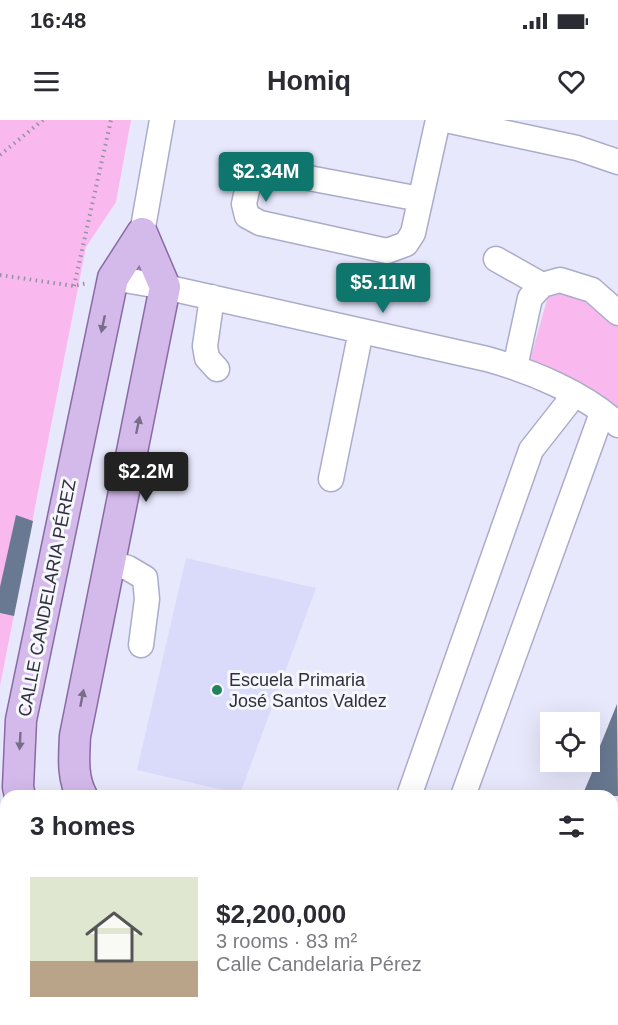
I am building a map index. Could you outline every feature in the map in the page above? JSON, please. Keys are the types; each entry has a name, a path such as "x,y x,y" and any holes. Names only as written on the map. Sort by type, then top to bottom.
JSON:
{"main road":[{"name":"CALLE CANDELARIA PÉREZ","path":"19,790 21,720 112,278 142,233"},
{"path":"78,790 73,767 75,736 165,287 142,233"}],"street":[{"name":"CALLE CANDELARIA PÉREZ","path":"142,233 162,120"},
{"path":"420,199 261,169 250,176 244,204 247,216 260,223 387,251 406,244 413,233 438,120"},
{"path":"446,120 577,148 618,162"},
{"path":"496,259 542,285"},
{"path":"112,278 212,297 515,367 575,394 610,419 465,790"},
{"path":"515,367 530,298 542,285 560,280 592,290 618,313"},
{"path":"212,297 205,346 207,358 217,369"},
{"path":"331,478 361,331"},
{"path":"411,790 531,450 575,394"},
{"path":"110,562 128,568 144,578 147,599 141,645"}],"path":[{"path":"0,155 43,120"},
{"path":"74,286 111,120"},
{"path":"0,275 74,286 112,278"}],"shaded area":[{"path":"0,120 131,120 116,202 86,247 0,686"},
{"path":"552,282 589,299 618,320 618,412 566,378 530,360"},
{"name":"Escuela Primaria José Santos Valdez","path":"186,558 316,588 241,790 223,790 137,770"}],"building":[{"path":"16,515 33,521 14,616 0,613 0,587"},
{"path":"617,704 618,790 585,790 592,772 600,772 600,746"}],"place":[{"name":"Escuela Primaria José Santos Valdez","path":"217,690"}]}
